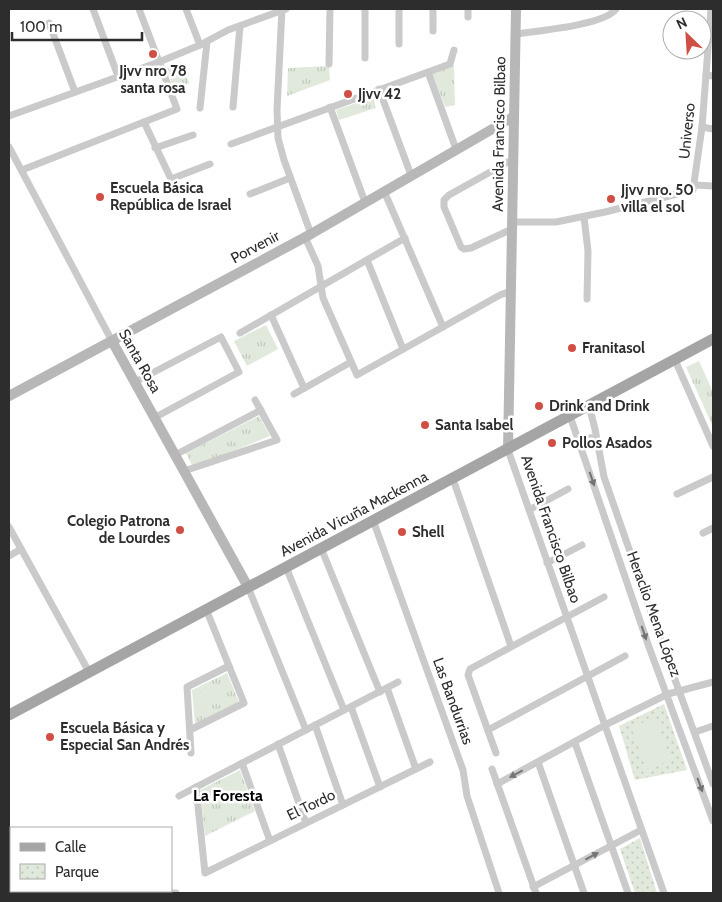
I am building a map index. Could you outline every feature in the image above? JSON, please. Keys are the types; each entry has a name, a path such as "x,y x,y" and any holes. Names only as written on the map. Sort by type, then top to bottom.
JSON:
{"main road":[{"name":"Avenida Vicuña Mackenna","path":"9,715 713,339"}],"street":[{"path":"93,9 118,76"},
{"path":"22,170 177,109 139,9"},
{"path":"186,9 200,45"},
{"path":"9,116 159,62 207,42 219,34 283,9 277,126 280,149 316,260 324,298 357,375 511,291"},
{"path":"329,64 330,9"},
{"path":"364,58 365,9"},
{"path":"399,9 399,44"},
{"path":"433,31 434,9"},
{"path":"468,9 468,17"},
{"name":"Avenida Francisco Bilbao","path":"516,9 508,450 664,893"},
{"path":"516,34 596,20 610,15 616,9"},
{"path":"49,22 75,92"},
{"path":"233,107 240,26"},
{"path":"200,108 207,42"},
{"path":"232,144 450,64 454,50"},
{"name":"Universo","path":"695,185 710,60"},
{"path":"428,72 456,149"},
{"path":"379,90 411,175"},
{"path":"330,107 364,202"},
{"name":"Porvenir","path":"9,396 308,235 513,117"},
{"path":"144,122 171,179 210,164"},
{"path":"702,127 713,129"},
{"path":"155,148 193,134"},
{"name":"Santa Rosa","path":"9,147 112,341 248,587"},
{"path":"512,160 448,195 444,207 461,247 464,249 471,248 512,225 549,223 584,217 689,192 694,190 695,185 713,186"},
{"path":"250,194 290,178"},
{"path":"384,191 443,327"},
{"path":"584,217 588,251 587,299"},
{"path":"240,333 405,238"},
{"path":"367,260 403,349"},
{"path":"271,315 304,388"},
{"path":"135,382 220,337 239,372 154,418"},
{"path":"675,360 713,446"},
{"path":"294,394 351,362"},
{"path":"184,472 277,440 255,400"},
{"name":"Heraclio Mena López","path":"589,406 604,478 666,655 695,732 711,768 713,784"},
{"path":"175,455 260,410"},
{"name":"Heraclio Mena López","path":"570,416 627,582 713,821"},
{"path":"581,448 583,441 587,438 597,441"},
{"path":"677,494 713,477"},
{"path":"453,479 511,646"},
{"path":"529,510 568,490"},
{"name":"Las Bandurrias","path":"373,520 463,770 467,796 498,893"},
{"path":"9,527 89,672"},
{"path":"703,533 713,528"},
{"path":"547,563 582,545"},
{"path":"321,548 380,692"},
{"path":"9,556 21,549"},
{"path":"286,567 380,787"},
{"path":"627,582 636,584 639,576"},
{"path":"248,587 306,730"},
{"path":"496,753 468,675 468,670 604,597"},
{"path":"190,730 244,703 206,609"},
{"path":"488,730 624,656"},
{"path":"191,753 188,687 229,666"},
{"path":"179,796 398,682"},
{"path":"497,784 605,725 668,694 713,682"},
{"path":"387,688 416,769"},
{"path":"315,725 343,805"},
{"path":"695,732 713,726"},
{"path":"575,742 628,893"},
{"path":"278,744 306,823"},
{"name":"El Tordo","path":"196,787 204,873 430,762"},
{"path":"538,762 584,893"},
{"path":"242,763 270,841"},
{"path":"492,769 534,890 641,830"},
{"path":"166,893 176,893"}],"green space":[{"path":"181,62 189,83 174,89 166,68"},
{"path":"454,65 455,105 445,107 431,71"},
{"path":"329,66 330,80 287,96 288,68"},
{"path":"373,97 376,108 339,120 336,110"},
{"path":"266,325 278,349 247,366 234,341"},
{"path":"699,361 713,392 713,427 686,367"},
{"path":"259,416 270,436 193,467 186,453"},
{"path":"227,673 239,702 195,724 192,690"},
{"path":"210,691 211,711 194,711 194,692"},
{"path":"664,704 687,770 635,780 619,726"},
{"path":"656,718 671,760 646,769 631,727"},
{"path":"240,770 255,811 205,836 200,790"},
{"path":"640,838 657,893 635,893 620,849"}],"place":[{"name":"Jjvv nro 78 santa rosa","path":"153,54"},
{"name":"Jjvv 42","path":"348,94"},
{"name":"Escuela Básica República de Israel","path":"100,197"},
{"name":"Jjvv nro. 50 villa el sol","path":"611,199"},
{"name":"Franitasol","path":"572,348"},
{"name":"Drink and Drink","path":"539,406"},
{"name":"Santa Isabel","path":"425,425"},
{"name":"Pollos Asados","path":"552,443"},
{"name":"Colegio Patrona de Lourdes","path":"180,530"},
{"name":"Shell","path":"402,532"},
{"name":"Escuela Básica y Especial San Andrés","path":"50,737"}],"district":[{"name":"La Foresta","path":"228,795"}]}
